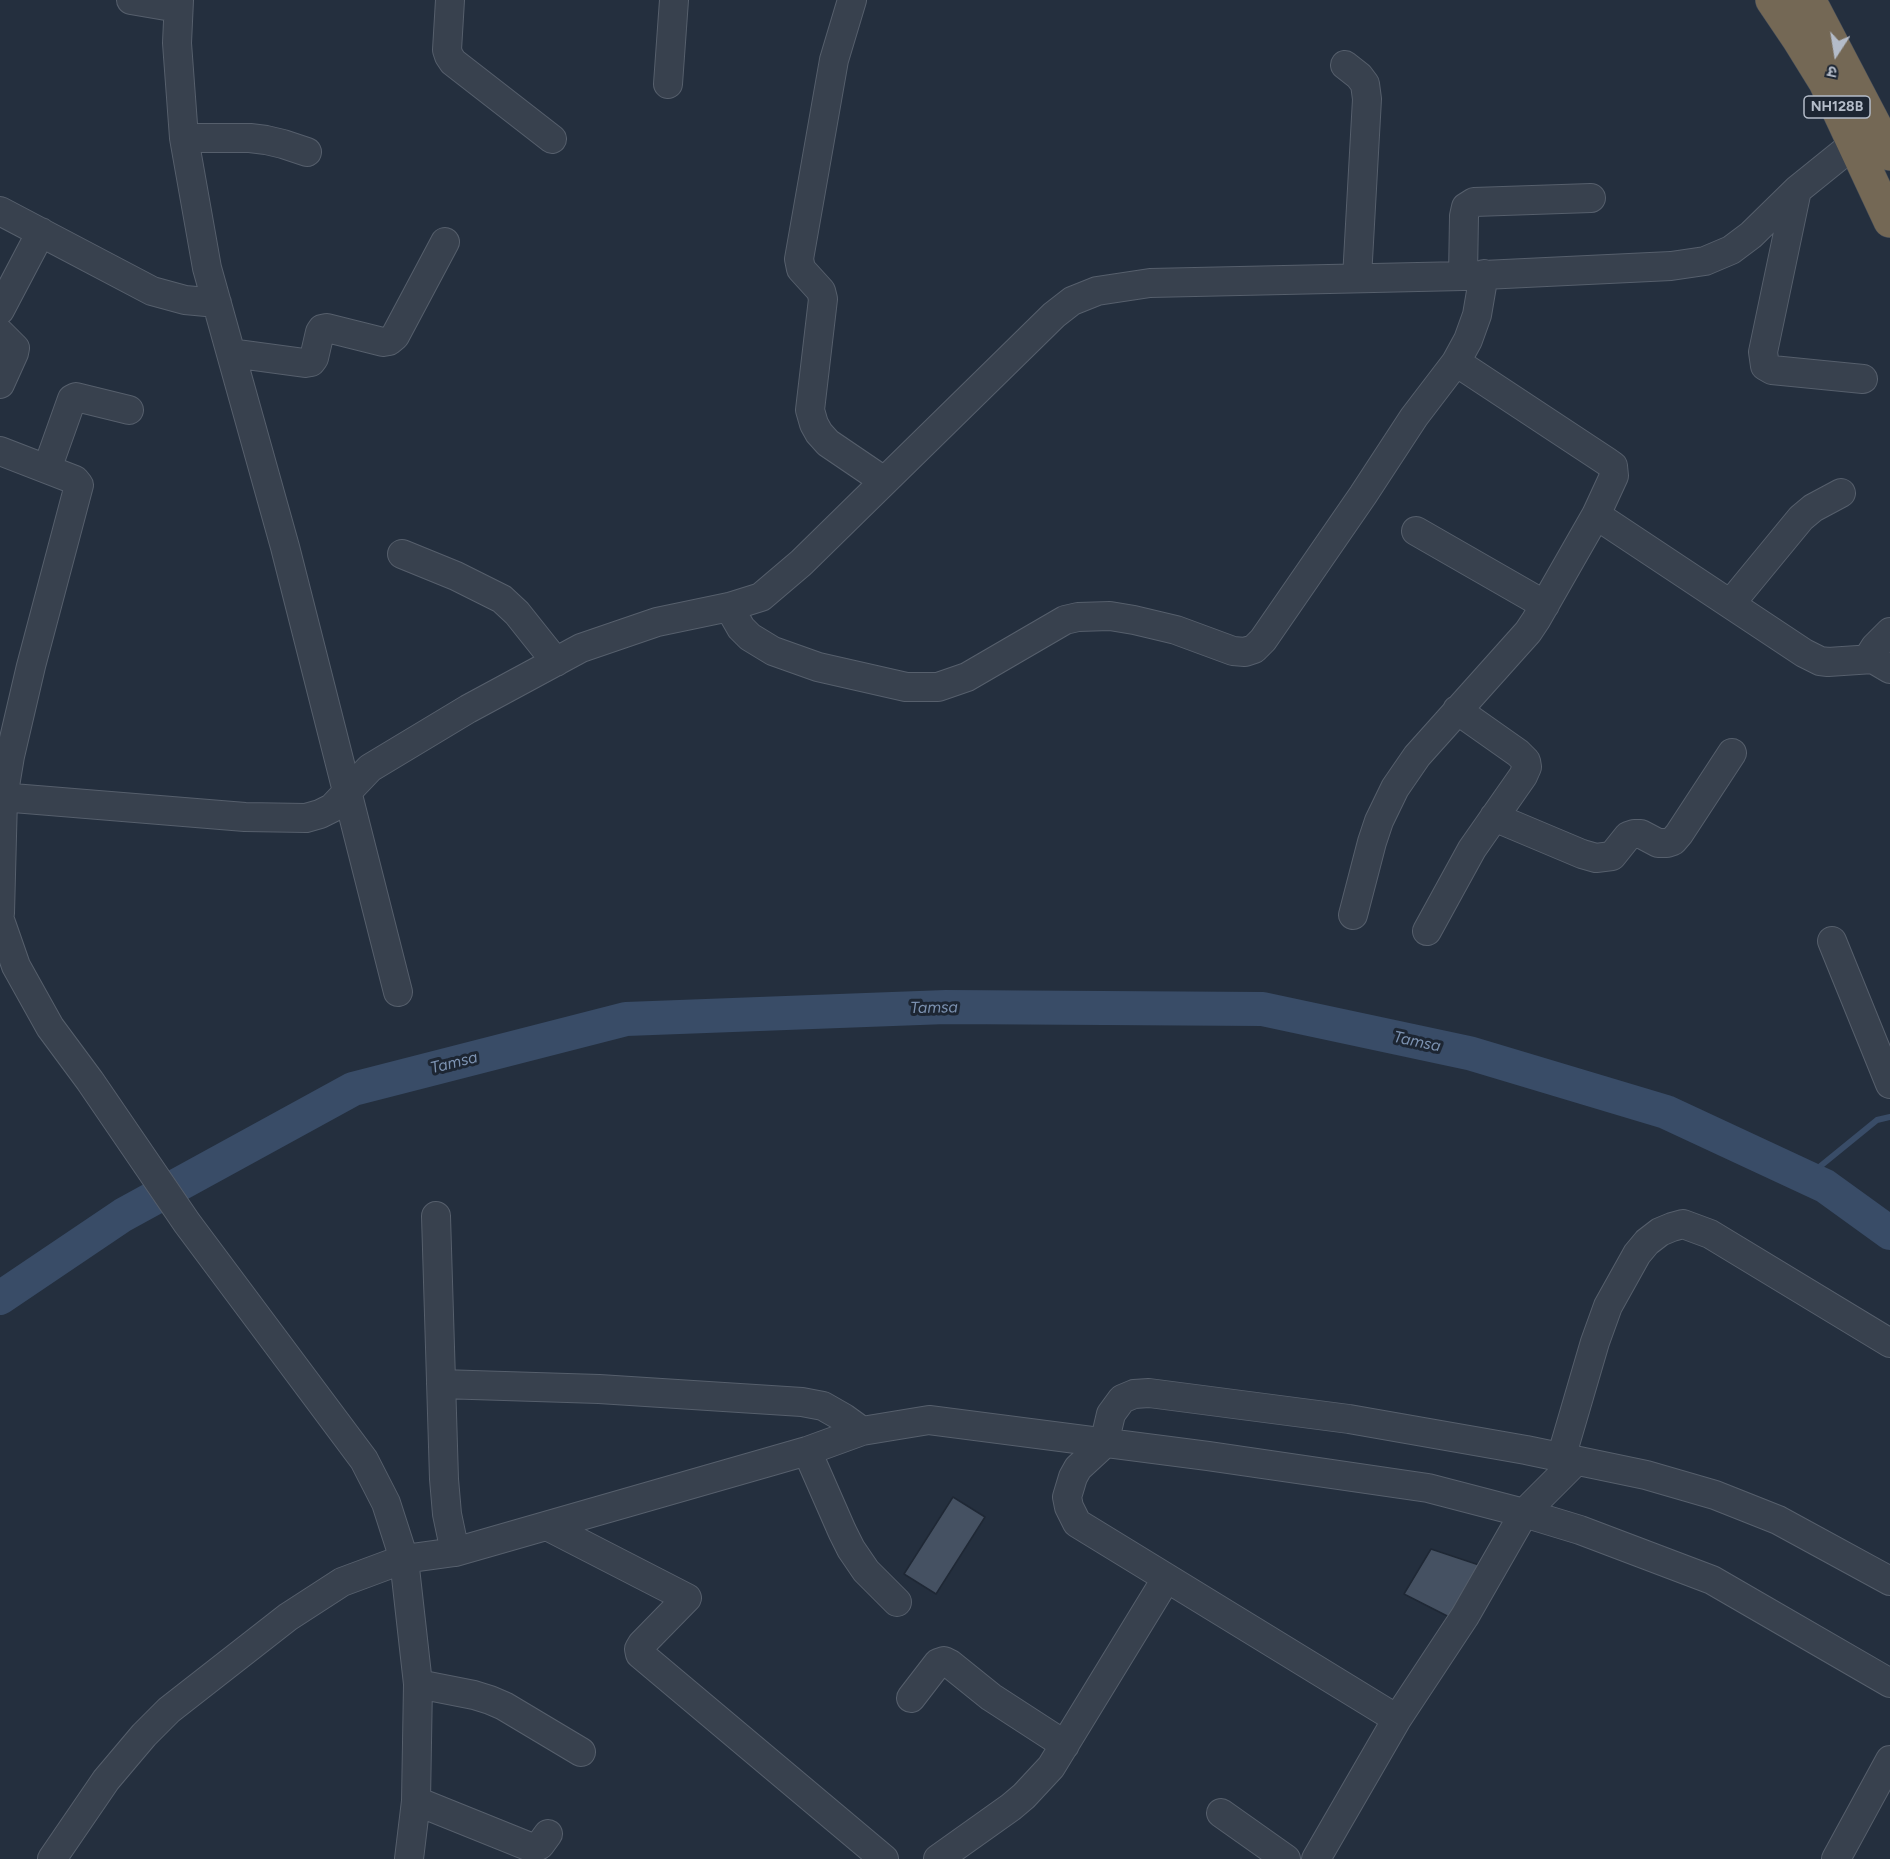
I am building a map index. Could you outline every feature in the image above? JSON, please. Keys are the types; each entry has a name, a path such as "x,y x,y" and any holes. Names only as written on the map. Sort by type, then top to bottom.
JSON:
{"highway":[{"name":"NH128B","path":"1772,0 1825,82 1874,142"},
{"name":"NH128B","path":"1808,0 1874,142 1890,220"}],"street":[{"path":"131,0 179,4 177,44 184,138 207,268 285,547 398,992"},
{"path":"450,0 448,56 552,139"},
{"path":"668,84 674,0"},
{"path":"852,0 834,60 799,259 801,269 821,291 823,300 810,410 814,424 828,443 884,481"},
{"path":"1345,65 1365,84 1367,99 1357,278"},
{"path":"184,138 266,140 307,152"},
{"path":"1,798 245,817 306,818 321,814 332,808 370,768 380,761 468,709 581,648 657,622 729,607 760,597 801,563 1054,315 1072,301 1097,291 1150,283 1473,275 1671,266 1705,261 1731,250 1751,235 1797,190 1874,142"},
{"path":"1797,190 1764,352 1765,366 1772,370 1863,379"},
{"path":"729,607 741,628 750,637 773,651 818,667 906,687 938,687 967,677 1065,620 1078,617 1110,616 1134,620 1176,630 1233,651 1245,652 1254,649 1263,640 1364,495 1414,417 1456,362 1468,340 1477,315 1464,216 1466,207 1474,202 1591,198"},
{"path":"0,211 152,291 185,300 217,303"},
{"path":"0,310 41,232"},
{"path":"231,353 311,362 320,332 327,328 383,342 390,341 395,336 445,242"},
{"path":"0,333 15,348 0,384"},
{"path":"1353,915 1365,864 1388,802 1405,772 1457,710 1528,632 1596,515 1614,477 1613,466 1456,362"},
{"path":"47,469 72,399 76,397 129,410"},
{"path":"0,451 75,480 79,484 15,733 1,798 0,913"},
{"path":"1731,603 1801,518 1813,508 1841,493"},
{"path":"1596,515 1804,653 1820,661 1879,664 1875,647 1890,632"},
{"path":"1416,531 1545,605"},
{"path":"402,554 456,576 502,599 517,613 556,662"},
{"path":"1427,931 1472,849 1527,767 1526,761 1518,753 1457,710"},
{"path":"1494,817 1596,858 1612,856 1628,836 1634,834 1641,834 1658,843 1673,842 1732,753"},
{"path":"0,920 16,966 50,1027 90,1081 187,1223 364,1460 386,1503 404,1558 418,1684 416,1801 409,1859"},
{"path":"1832,941 1890,1084"},
{"path":"436,1216 447,1514 454,1552"},
{"path":"1316,1859 1396,1719 1465,1616 1524,1513 1568,1460 1595,1342 1608,1306 1637,1254 1647,1242 1660,1232 1683,1224 1710,1234 1890,1343"},
{"path":"441,1384 599,1389 774,1399 824,1406 862,1431"},
{"path":"1396,1719 1077,1523 1067,1497 1078,1468 1104,1444 1111,1414 1122,1399 1134,1394 1149,1393 1389,1425 1646,1474 1715,1495 1778,1520 1890,1581"},
{"path":"52,1859 106,1780 144,1735 169,1710 288,1617 342,1582 404,1558 454,1552 807,1450 862,1431 929,1420 1208,1456 1428,1488 1524,1513 1580,1530 1712,1580 1890,1683"},
{"path":"807,1450 851,1549 866,1571 897,1602"},
{"path":"547,1526 687,1598 642,1644 639,1649 640,1654 884,1859"},
{"path":"938,1859 1011,1807 1051,1767 1166,1579"},
{"path":"911,1698 938,1663 944,1661 991,1697 1065,1745"},
{"path":"418,1684 490,1700 581,1752"},
{"path":"1836,1859 1890,1760"},
{"path":"416,1801 530,1846 540,1845 548,1834"},
{"path":"1221,1813 1286,1859"}],"building":[{"path":"953,1497 985,1517 936,1594 904,1574"},
{"path":"1431,1549 1485,1567 1457,1621 1404,1594"}],"waterway":[{"name":"Tamsa","path":"0,1298 123,1215 353,1089 626,1019 946,1007 1263,1009 1469,1053 1666,1112 1825,1186 1890,1233"},
{"path":"1807,1177 1877,1120 1890,1117"}]}
